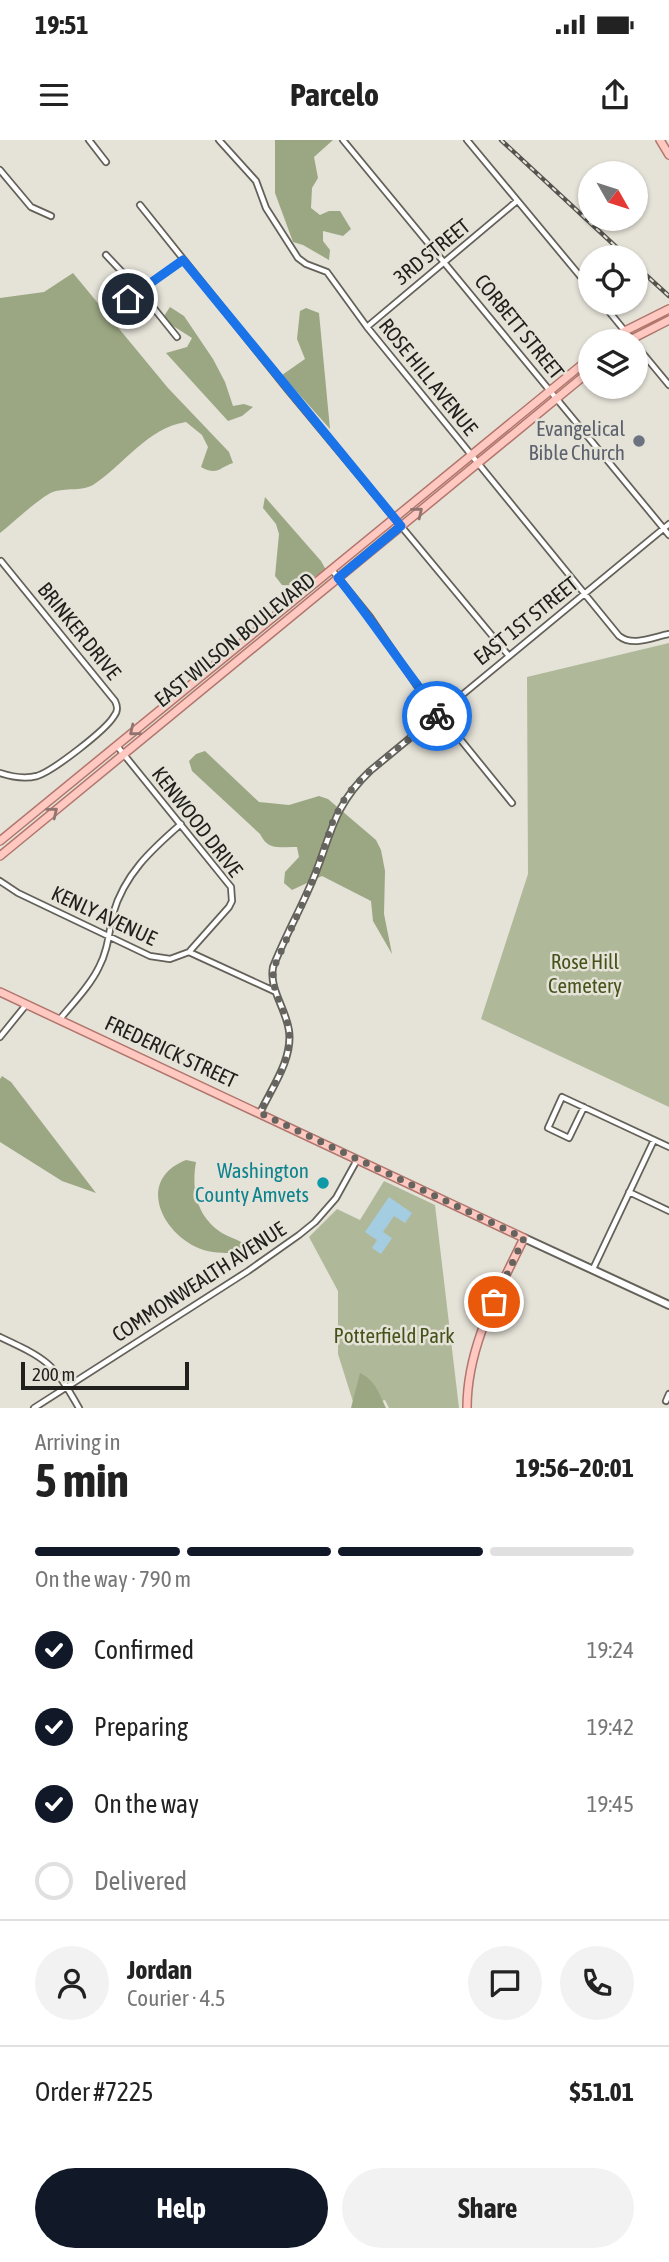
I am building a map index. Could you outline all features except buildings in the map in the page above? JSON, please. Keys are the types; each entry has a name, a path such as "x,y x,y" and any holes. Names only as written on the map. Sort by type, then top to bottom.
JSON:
{"main road":[{"path":"660,140 669,155"},
{"path":"629,329 669,309"},
{"path":"648,332 669,320"},
{"name":"EAST WILSON BOULEVARD","path":"0,841 578,368"},
{"name":"EAST WILSON BOULEVARD","path":"0,856 578,381"},
{"name":"FREDERICK STREET","path":"0,992 669,1305"},
{"path":"467,1408 476,1346 524,1238"}],"street":[{"path":"89,140 106,162"},
{"name":"ROSE HILL AVENUE","path":"219,140 256,181 266,208 298,258 306,264 327,271 367,327 619,636 631,642 669,634"},
{"name":"CORBETT STREET","path":"343,140 669,535"},
{"path":"467,140 578,274"},
{"path":"0,170 31,207 51,216"},
{"name":"3RD STREET","path":"367,327 517,201"},
{"path":"140,205 509,656"},
{"path":"106,255 140,291 177,337"},
{"path":"128,299 183,260"},
{"path":"612,315 623,329"},
{"path":"648,360 669,385"},
{"name":"EAST 1ST STREET","path":"260,1113 285,1061 289,1045 287,1022 272,981 274,967 310,887 333,821 344,800 370,771 669,524"},
{"name":"BRINKER DRIVE","path":"0,773 26,777 47,772 103,729 114,717 117,706 91,670 1,561"},
{"path":"332,569 370,617 417,686 512,803"},
{"name":"KENWOOD DRIVE","path":"117,746 227,880 232,894 229,907 189,952"},
{"path":"60,1019 96,973 105,953 119,898 132,873 152,849 181,824"},
{"name":"KENLY AVENUE","path":"0,881 18,893 150,956 162,959 179,957 189,952"},
{"path":"189,952 275,992"},
{"path":"0,1037 27,1004"},
{"path":"584,1107 569,1138 548,1128 562,1097 584,1107 669,1147"},
{"path":"593,1269 654,1140"},
{"name":"COMMONWEALTH AVENUE","path":"34,1408 248,1271 299,1235 315,1222 336,1198 358,1159"},
{"path":"629,1192 669,1211"},
{"path":"0,1337 48,1362 79,1408"},
{"path":"666,1401 669,1394"}],"green space":[{"path":"275,140 333,140 314,157 318,178 312,188 311,208 320,215 329,211 340,211 351,229 343,236 323,231 323,241 330,250 329,260 293,242 275,193"},
{"path":"73,273 168,388 229,452 233,463 215,471 201,467 208,447 202,435 186,422 172,426 148,439 93,485 51,493 0,533 0,298 44,292"},
{"path":"170,307 184,316 213,359 233,406 244,404 253,407 242,416 228,421 166,353 187,347 192,338 170,324 164,316"},
{"path":"306,308 319,313 330,429 282,375 305,359 297,339 300,311"},
{"path":"265,497 326,570 299,584 282,585 275,576 279,534 276,524 263,508"},
{"name":"Rose Hill Cemetery","path":"669,643 669,1107 481,1019 528,874 527,677"},
{"path":"205,751 259,802 289,805 319,796 328,799 376,840 385,871 384,914 392,954 373,921 371,901 322,876 292,890 284,883 285,872 299,857 297,847 271,846 192,771 189,761 196,754"},
{"path":"2,1076 11,1082 96,1193 62,1181 0,1142"},
{"path":"186,1160 196,1162 195,1193 201,1211 214,1227 243,1243 240,1253 212,1252 196,1247 183,1239 164,1217 158,1191 162,1179 171,1168"},
{"name":"Potterfield Park","path":"384,1181 435,1205 459,1408 389,1408 385,1400 355,1408 338,1354 338,1291 309,1237 337,1209 360,1220"},
{"path":"360,1373 373,1383 386,1408 351,1408"}],"water":[{"path":"389,1197 412,1213 405,1223 394,1216 383,1232 392,1238 381,1254 372,1248 377,1240 365,1232"}],"railway":[{"path":"501,140 614,245"},
{"path":"648,277 669,296"}],"way so far":[{"path":"437,716 355,785 338,809 314,878 272,974 290,1037 285,1061 260,1113 524,1238 494,1302"}],"place":[{"name":"Evangelical Bible Church","path":"639,441"},
{"name":"Washington County Amvets","path":"323,1183"}],"route":[{"path":"128,299 183,260 401,526 338,578 370,617 417,686 439,713 437,716"}]}
